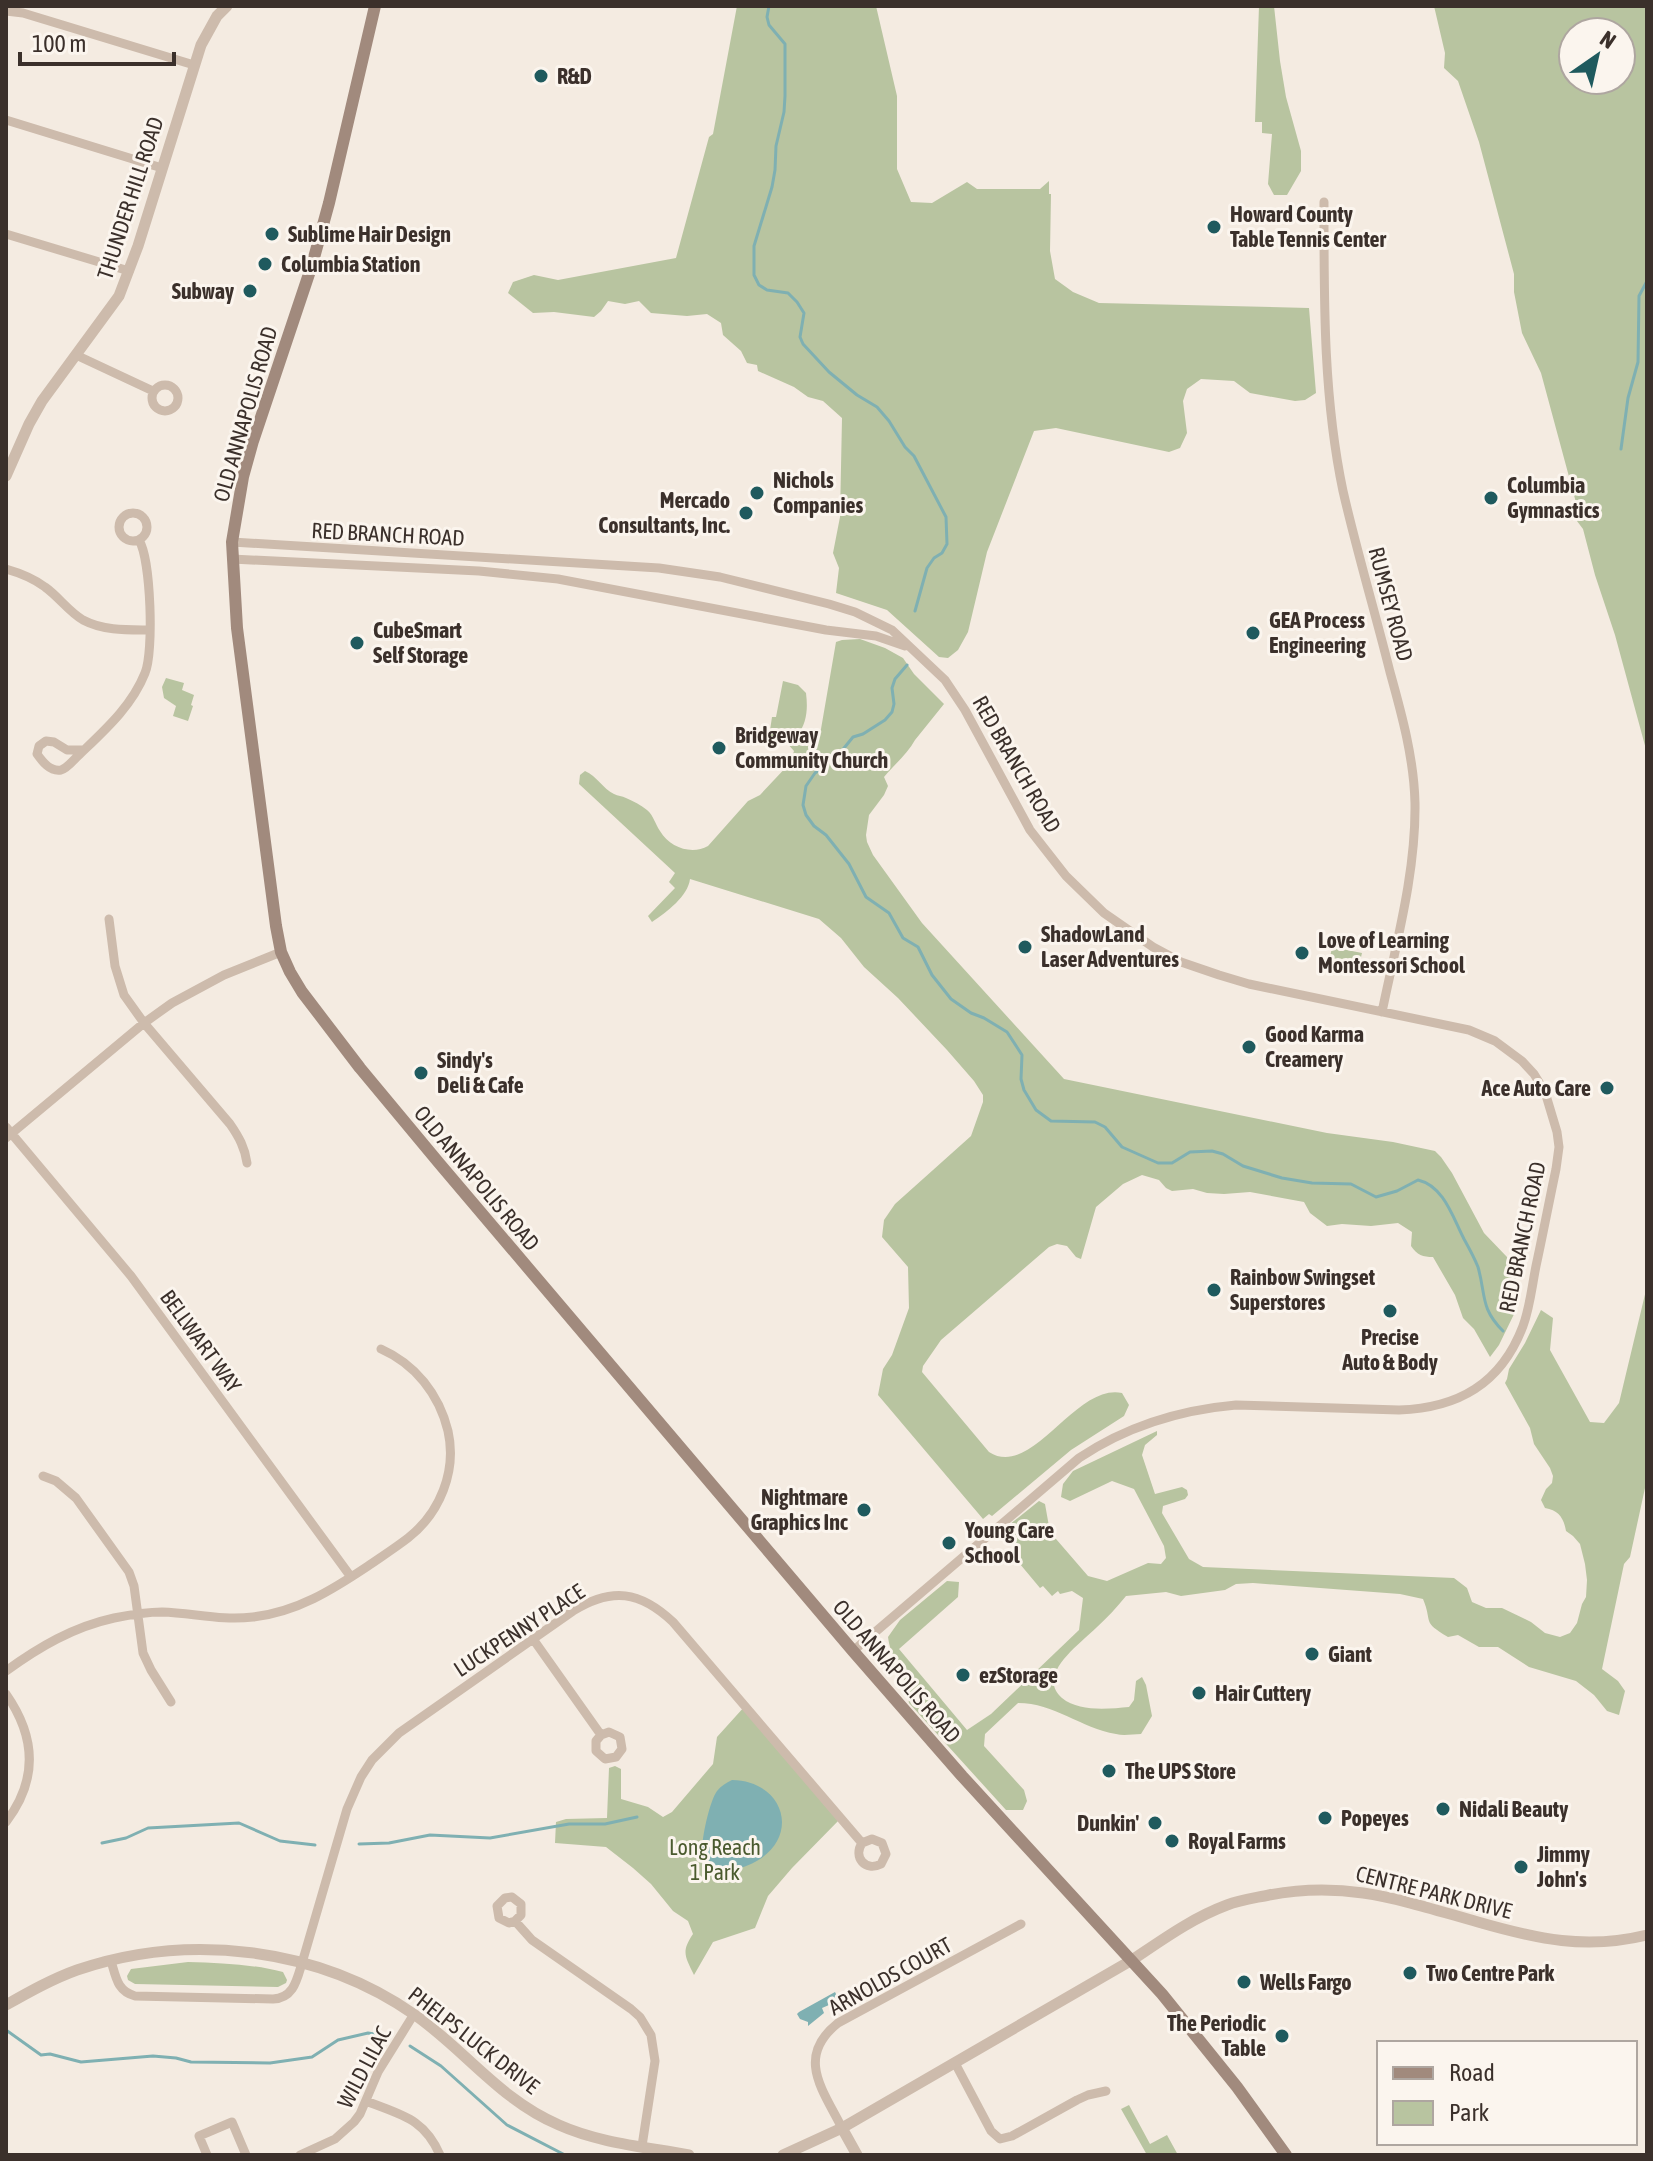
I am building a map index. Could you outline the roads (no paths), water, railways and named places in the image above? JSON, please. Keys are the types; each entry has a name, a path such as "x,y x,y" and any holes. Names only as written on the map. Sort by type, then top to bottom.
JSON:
{"main road":[{"name":"OLD ANNAPOLIS ROAD","path":"375,6 329,203 312,265 253,441 243,477 232,542 237,628 281,952 302,992 360,1068 520,1260 962,1776 1132,1960 1213,2055 1286,2155"}],"street":[{"name":"THUNDER HILL ROAD","path":"6,476 10,452 42,401 119,296 194,65 208,30 227,6"},
{"path":"6,11 23,13 194,65"},
{"path":"6,120 162,168"},
{"name":"RUMSEY ROAD","path":"1324,202 1324,327 1336,452 1402,713 1415,801 1406,890 1382,1012"},
{"path":"6,234 129,271"},
{"path":"76,355 153,391"},
{"path":"84,750 67,750 46,741 39,746 37,754 49,767 65,768 84,750 115,720 140,684 149,658 150,630 146,555 139,540"},
{"name":"RED BRANCH ROAD","path":"232,542 659,568 720,577 855,612 892,630 945,680 958,697 1030,830 1084,895 1130,933 1181,962 1249,984 1469,1030 1508,1049 1534,1074 1550,1104 1557,1132 1559,1147 1556,1169 1524,1324 1510,1354 1478,1388 1459,1399 1423,1409 1236,1405 1211,1407 1146,1422 1079,1458 853,1651"},
{"name":"RED BRANCH ROAD","path":"232,559 479,571 558,579 826,630 876,636 910,648"},
{"path":"6,569 35,580 81,619 92,624 120,630 150,630"},
{"path":"109,919 124,995 230,1124 240,1138 247,1163"},
{"path":"8,1133 144,1023 200,986 281,952"},
{"name":"BELLWART WAY","path":"8,1133 131,1276 351,1577"},
{"path":"6,1671 31,1653 74,1630 105,1620 161,1612 228,1619 252,1617 315,1600 408,1538 440,1499 447,1482 449,1434 438,1402 420,1377 410,1365 381,1349"},
{"path":"43,1476 56,1481 76,1498 129,1572 139,1614 143,1653 171,1702"},
{"name":"LUCKPENNY PLACE","path":"111,1961 122,1990 135,1996 273,1999 288,1994 296,1984 347,1809 372,1760 399,1733 533,1639 587,1602 613,1594 637,1598 660,1609 673,1622 862,1843"},
{"path":"533,1639 601,1735"},
{"path":"6,1694 24,1728 29,1760 27,1786 6,1822"},
{"name":"CENTRE PARK DRIVE","path":"1132,1960 1178,1929 1229,1904 1310,1889 1387,1897 1542,1939 1603,1942 1647,1935"},
{"path":"515,1921 532,1940 631,2009 646,2025 655,2061 642,2146"},
{"name":"ARNOLDS COURT","path":"842,2128 817,2081 815,2056 824,2035 838,2023 1021,1924"},
{"name":"PHELPS LUCK DRIVE","path":"6,2005 76,1970 168,1950 237,1950 302,1963 362,1985 414,2014 495,2086 538,2115 581,2133 689,2155"},
{"path":"783,2155 842,2128 1132,1960"},
{"name":"WILD LILAC","path":"300,2155 320,2151 346,2131 360,2114 378,2072 414,2014"},
{"path":"955,2063 991,2131 1000,2139 1012,2136 1088,2095 1106,2091"},
{"path":"366,2101 410,2118 423,2127 440,2155"},
{"path":"207,2155 199,2136 232,2122 246,2155"},
{"path":"842,2128 857,2155"}],"water":[{"path":"732,1780 752,1783 767,1792 777,1804 782,1818 780,1833 773,1848 758,1860 734,1870 716,1872 707,1868 703,1860 704,1834 717,1791"},
{"path":"835,1992 840,2002 833,2007 822,2008 824,2013 808,2026 808,2022 800,2019 799,2012"}],"waterway":[{"path":"769,6 769,25 785,44 785,96 772,187 754,246 754,275 759,285 767,290 788,293 797,302 804,313 800,337 803,344 829,372 877,407 889,421 914,456 946,517 947,544 927,568 915,611"},
{"path":"1621,449 1628,398 1638,362 1639,296 1647,281"},
{"path":"907,665 895,679 892,688 892,712 885,720 853,737 840,753 815,773 806,786 803,805 814,826 826,835 849,864 866,897 889,913 903,938 918,947 932,975 951,999 1007,1032 1022,1055 1021,1079 1036,1110 1051,1121 1095,1122 1105,1127 1122,1147 1158,1163 1172,1163 1190,1152 1212,1151 1243,1166 1282,1178 1351,1184 1376,1197 1418,1180 1427,1183 1441,1196 1451,1213 1478,1267 1487,1308 1503,1331"},
{"path":"359,1844 389,1843 430,1835 490,1838 569,1824 605,1824 637,1817"},
{"path":"102,1843 126,1838 148,1828 239,1823 280,1841 315,1845"},
{"path":"6,2030 41,2055 50,2054 81,2062 153,2056 191,2062 270,2063 312,2057 338,2040 368,2033 381,2035"},
{"path":"410,2046 441,2066 507,2125 565,2155"}],"place":[{"name":"R&D","path":"541,76"},
{"name":"Howard County Table Tennis Center","path":"1214,227"},
{"name":"Sublime Hair Design","path":"272,234"},
{"name":"Columbia Station","path":"265,264"},
{"name":"Subway","path":"250,291"},
{"name":"Nichols Companies","path":"757,493"},
{"name":"Columbia Gymnastics","path":"1491,498"},
{"name":"Mercado Consultants, Inc.","path":"746,513"},
{"name":"GEA Process Engineering","path":"1253,633"},
{"name":"CubeSmart Self Storage","path":"357,643"},
{"name":"Bridgeway Community Church","path":"719,748"},
{"name":"ShadowLand Laser Adventures","path":"1025,947"},
{"name":"Love of Learning Montessori School","path":"1302,953"},
{"name":"Good Karma Creamery","path":"1249,1047"},
{"name":"Sindy's Deli & Cafe","path":"421,1073"},
{"name":"Ace Auto Care","path":"1607,1088"},
{"name":"Rainbow Swingset Superstores","path":"1214,1290"},
{"name":"Precise Auto & Body","path":"1390,1311"},
{"name":"Nightmare Graphics Inc","path":"864,1510"},
{"name":"Young Care School","path":"949,1543"},
{"name":"Giant","path":"1312,1654"},
{"name":"ezStorage","path":"963,1675"},
{"name":"Hair Cuttery","path":"1199,1693"},
{"name":"The UPS Store","path":"1109,1771"},
{"name":"Nidali Beauty","path":"1443,1809"},
{"name":"Popeyes","path":"1325,1818"},
{"name":"Dunkin'","path":"1155,1823"},
{"name":"Royal Farms","path":"1172,1841"},
{"name":"Jimmy John's","path":"1521,1867"},
{"name":"Two Centre Park","path":"1410,1973"},
{"name":"Wells Fargo","path":"1244,1982"},
{"name":"The Periodic Table","path":"1282,2036"}],"park label":[{"name":"Long Reach 1 Park","path":"715,1860"}]}
